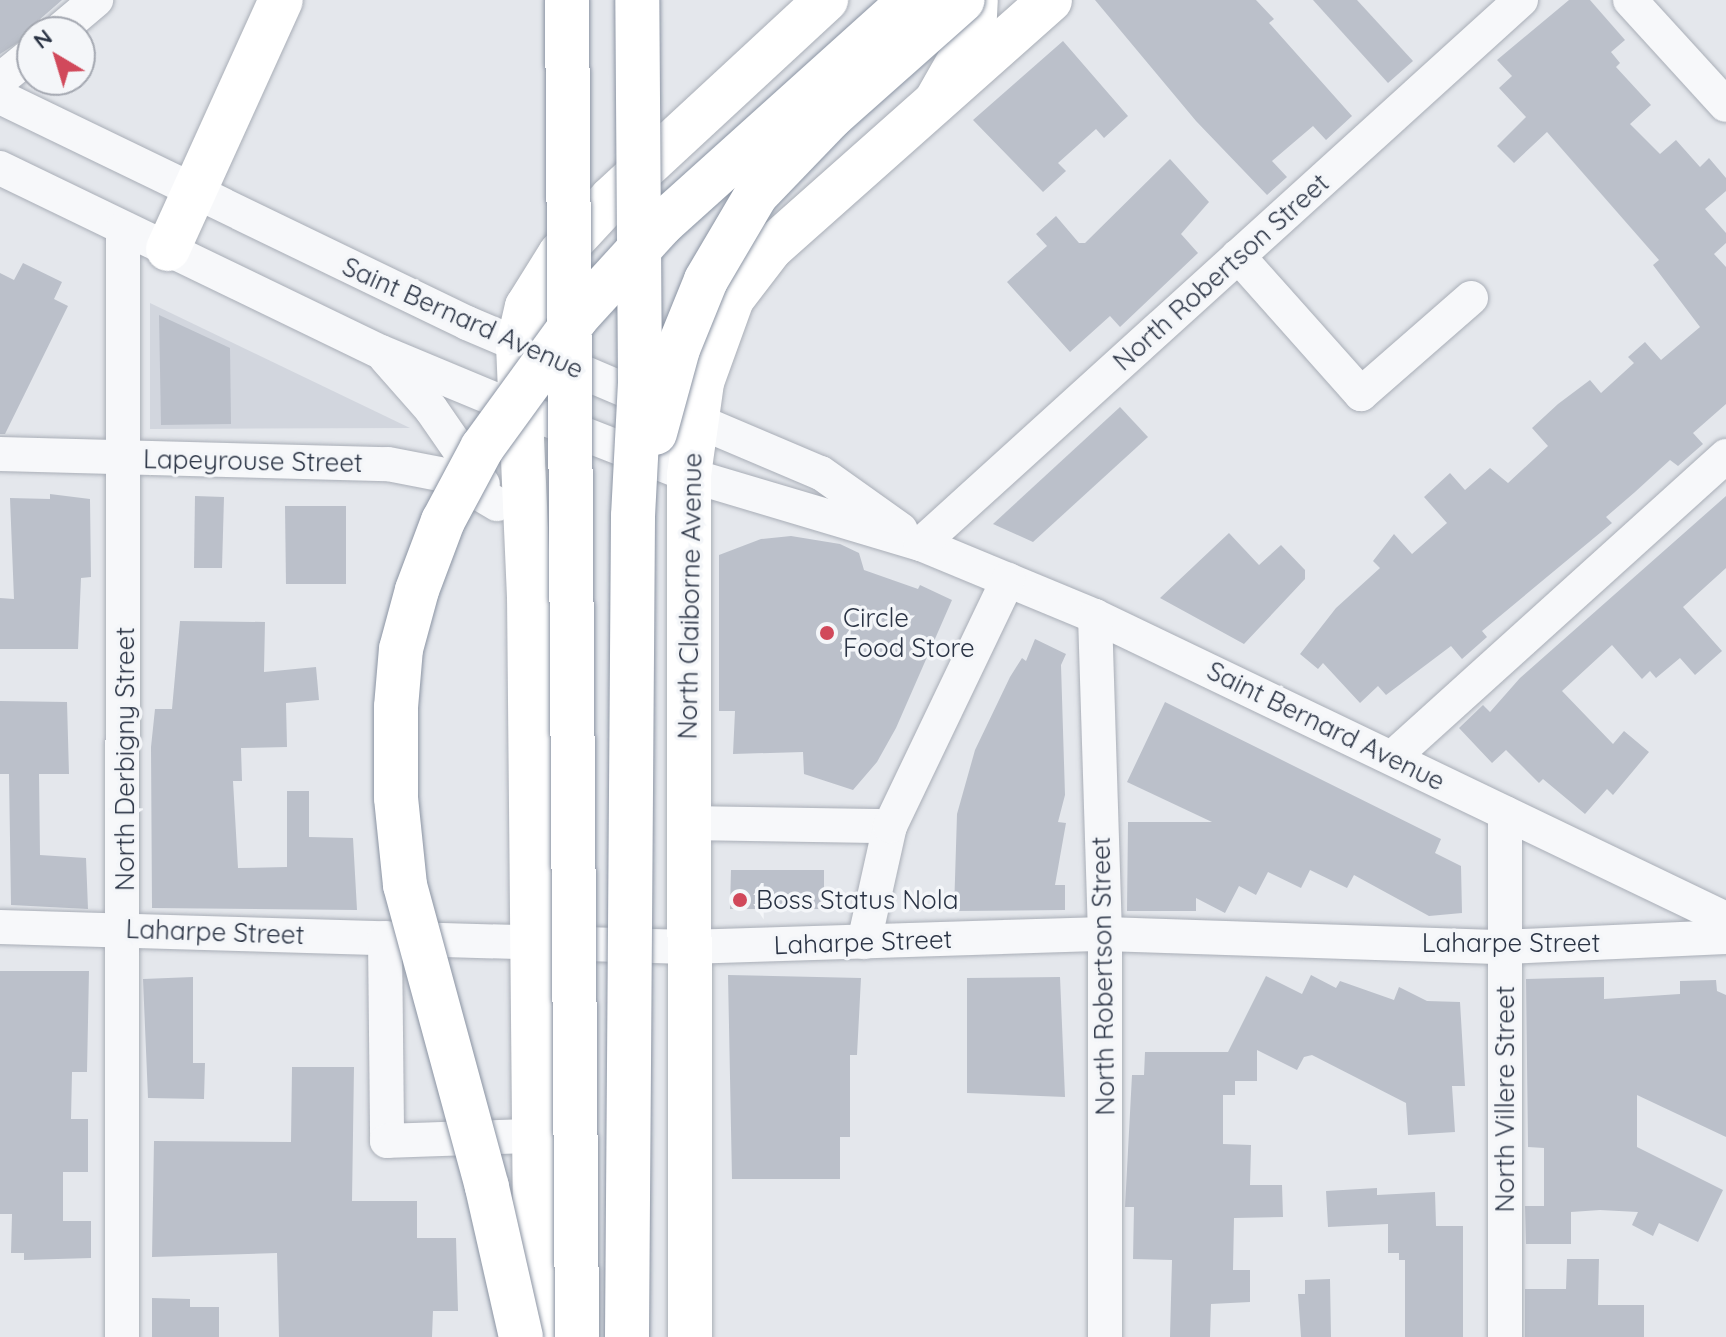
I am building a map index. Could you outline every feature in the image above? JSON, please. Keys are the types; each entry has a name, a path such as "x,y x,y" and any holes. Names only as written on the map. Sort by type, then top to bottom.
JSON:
{"main road":[{"path":"168,249 281,0"},
{"path":"567,0 577,1337"},
{"path":"627,1337 633,516 640,384 637,0"},
{"path":"536,1337 529,597 518,345 527,307 560,254 612,198 826,0"},
{"path":"521,1337 487,1187 405,885 396,798 396,707 401,649 417,590 443,521 482,448 578,316 662,224 911,0"},
{"path":"633,516 678,349 728,235 756,195 821,127 963,0"},
{"path":"936,101 974,34 976,0"},
{"name":"North Claiborne Avenue","path":"690,1337 687,947 689,475 695,417 710,354 750,273 1050,0"}],"street":[{"path":"77,16 96,0"},
{"name":"North Robertson Street","path":"921,544 1521,0"},
{"path":"1630,0 1726,105"},
{"path":"0,80 16,67"},
{"name":"Saint Bernard Avenue","path":"0,97 193,193 518,345 695,417 821,473 921,544"},
{"name":"Saint Bernard Avenue","path":"0,168 381,352 520,409 689,475 921,544 1095,616 1726,919"},
{"name":"North Derbigny Street","path":"122,1337 126,928 123,229"},
{"path":"1238,256 1361,394 1471,298"},
{"path":"381,352 431,409 497,504 529,597"},
{"name":"Lapeyrouse Street","path":"0,454 388,464 450,476 497,504"},
{"path":"1393,757 1726,456"},
{"path":"864,942 890,826 1008,580"},
{"name":"North Robertson Street","path":"1095,616 1105,934 1105,1337"},
{"name":"North Villere Street","path":"1505,813 1505,1337"},
{"path":"688,823 890,826"},
{"name":"Laharpe Street","path":"0,927 126,928 687,947 1105,934 1504,947 1726,937"},
{"path":"385,938 387,1141 533,1136"}],"shaded area":[{"path":"150,303 410,428 150,429"}],"building":[{"path":"0,0 62,0 44,16 16,16 16,44 0,54"},
{"path":"1095,0 1256,0 1274,19 1269,23 1352,116 1326,140 1313,126 1272,161 1287,177 1267,195 1196,121"},
{"path":"1313,0 1357,0 1413,61 1388,83"},
{"path":"1569,0 1590,0 1625,40 1611,52 1620,63 1616,67 1651,105 1630,124 1660,154 1676,140 1700,167 1709,158 1726,178 1726,191 1705,209 1726,233 1726,243 1714,254 1726,267 1726,404 1693,433 1703,444 1678,466 1670,460 1606,517 1612,523 1482,631 1487,637 1462,659 1451,646 1386,695 1378,686 1360,703 1323,663 1318,669 1300,654 1336,608 1380,568 1373,561 1394,534 1412,554 1447,523 1424,497 1450,473 1465,490 1490,468 1508,483 1548,446 1532,428 1558,404 1590,380 1601,393 1634,363 1628,357 1645,342 1661,360 1700,327 1653,265 1659,260 1547,132 1514,163 1497,146 1526,117 1499,88 1512,76 1497,60"},
{"path":"1063,41 1128,116 1104,138 1096,129 1058,163 1066,171 1043,192 973,120"},
{"path":"1170,159 1209,202 1181,234 1198,253 1120,327 1110,316 1070,352 1007,282 1047,246 1036,234 1056,216 1079,243 1085,243"},
{"path":"23,263 62,282 54,299 68,306 5,434 0,434 0,273 14,280"},
{"path":"159,315 230,348 231,424 161,425"},
{"path":"1120,407 1148,437 1033,542 993,524"},
{"path":"50,494 90,499 91,577 81,578 78,649 0,649 0,598 14,599 10,498 50,499"},
{"path":"195,496 224,497 222,568 194,568"},
{"path":"1726,496 1726,568 1683,607 1722,651 1695,675 1680,658 1656,678 1650,671 1642,679 1612,645 1562,691 1613,744 1624,731 1649,752 1613,795 1607,789 1585,814 1543,779 1539,783 1506,750 1492,763 1459,728 1483,705 1490,712 1520,678"},
{"path":"285,506 346,506 346,584 286,584"},
{"path":"1229,533 1259,565 1281,545 1305,570 1305,579 1244,644 1160,598"},
{"name":"Circle Food Store","path":"791,536 840,544 859,553 864,570 918,589 920,585 952,600 896,728 877,762 853,790 804,774 803,752 733,754 735,711 719,711 719,555 761,539"},
{"path":"180,621 265,622 264,672 316,667 319,700 286,703 287,747 241,748 242,781 233,781 238,868 287,867 287,791 309,791 309,837 353,838 357,910 152,908 151,747 155,709 172,709"},
{"path":"1035,639 1066,654 1061,665 1065,795 1058,822 1066,823 1055,885 1065,885 1065,910 954,911 957,814 975,750 1010,677 1022,658 1026,661"},
{"path":"0,701 67,702 69,774 39,774 40,855 86,858 88,909 11,905 9,774 0,774"},
{"path":"1165,702 1441,839 1435,853 1461,866 1462,913 1429,916 1354,875 1347,888 1310,870 1301,888 1268,872 1256,895 1239,886 1225,913 1196,898 1196,911 1127,911 1128,822 1212,822 1127,782"},
{"path":"731,870 824,870 824,909 730,909"},
{"path":"0,971 89,971 87,1072 72,1072 71,1119 88,1119 88,1172 63,1172 63,1221 91,1221 91,1258 24,1260 24,1253 11,1253 12,1214 0,1214"},
{"path":"728,975 861,978 857,1055 850,1055 850,1137 840,1137 840,1179 732,1179"},
{"path":"1311,975 1336,988 1340,981 1394,1000 1399,987 1427,1001 1460,1002 1465,1086 1452,1086 1455,1132 1408,1135 1406,1103 1312,1055 1304,1057 1297,1070 1257,1050 1257,1081 1235,1081 1235,1095 1223,1095 1223,1144 1251,1145 1250,1185 1282,1185 1283,1217 1234,1218 1233,1270 1250,1270 1250,1302 1211,1304 1210,1337 1170,1337 1172,1260 1133,1259 1134,1207 1125,1207 1132,1075 1144,1075 1145,1052 1228,1052 1266,976 1302,994"},
{"path":"193,977 193,1063 205,1063 204,1099 148,1098 143,979"},
{"path":"1060,977 1065,1097 967,1093 967,978"},
{"path":"1604,977 1604,999 1680,994 1680,981 1716,980 1717,991 1726,995 1726,1137 1637,1095 1637,1147 1723,1190 1698,1242 1659,1223 1653,1236 1632,1225 1638,1212 1600,1210 1571,1212 1571,1244 1526,1244 1525,1206 1544,1206 1544,1148 1528,1147 1526,979"},
{"path":"292,1067 354,1067 352,1201 417,1201 417,1238 456,1238 458,1311 433,1311 432,1337 279,1337 277,1253 152,1257 154,1141 291,1142"},
{"path":"1377,1188 1377,1195 1435,1192 1436,1226 1463,1226 1463,1337 1405,1337 1405,1260 1399,1260 1399,1253 1388,1253 1388,1224 1328,1227 1326,1191"},
{"path":"1567,1259 1599,1259 1598,1305 1644,1305 1644,1337 1525,1337 1525,1289 1566,1289"},
{"path":"1330,1279 1331,1337 1301,1337 1298,1294 1305,1294 1305,1280"},
{"path":"152,1298 190,1299 190,1307 219,1307 219,1337 152,1337"}],"place":[{"name":"Circle Food Store","path":"827,633"},
{"name":"Boss Status Nola","path":"740,900"}]}
